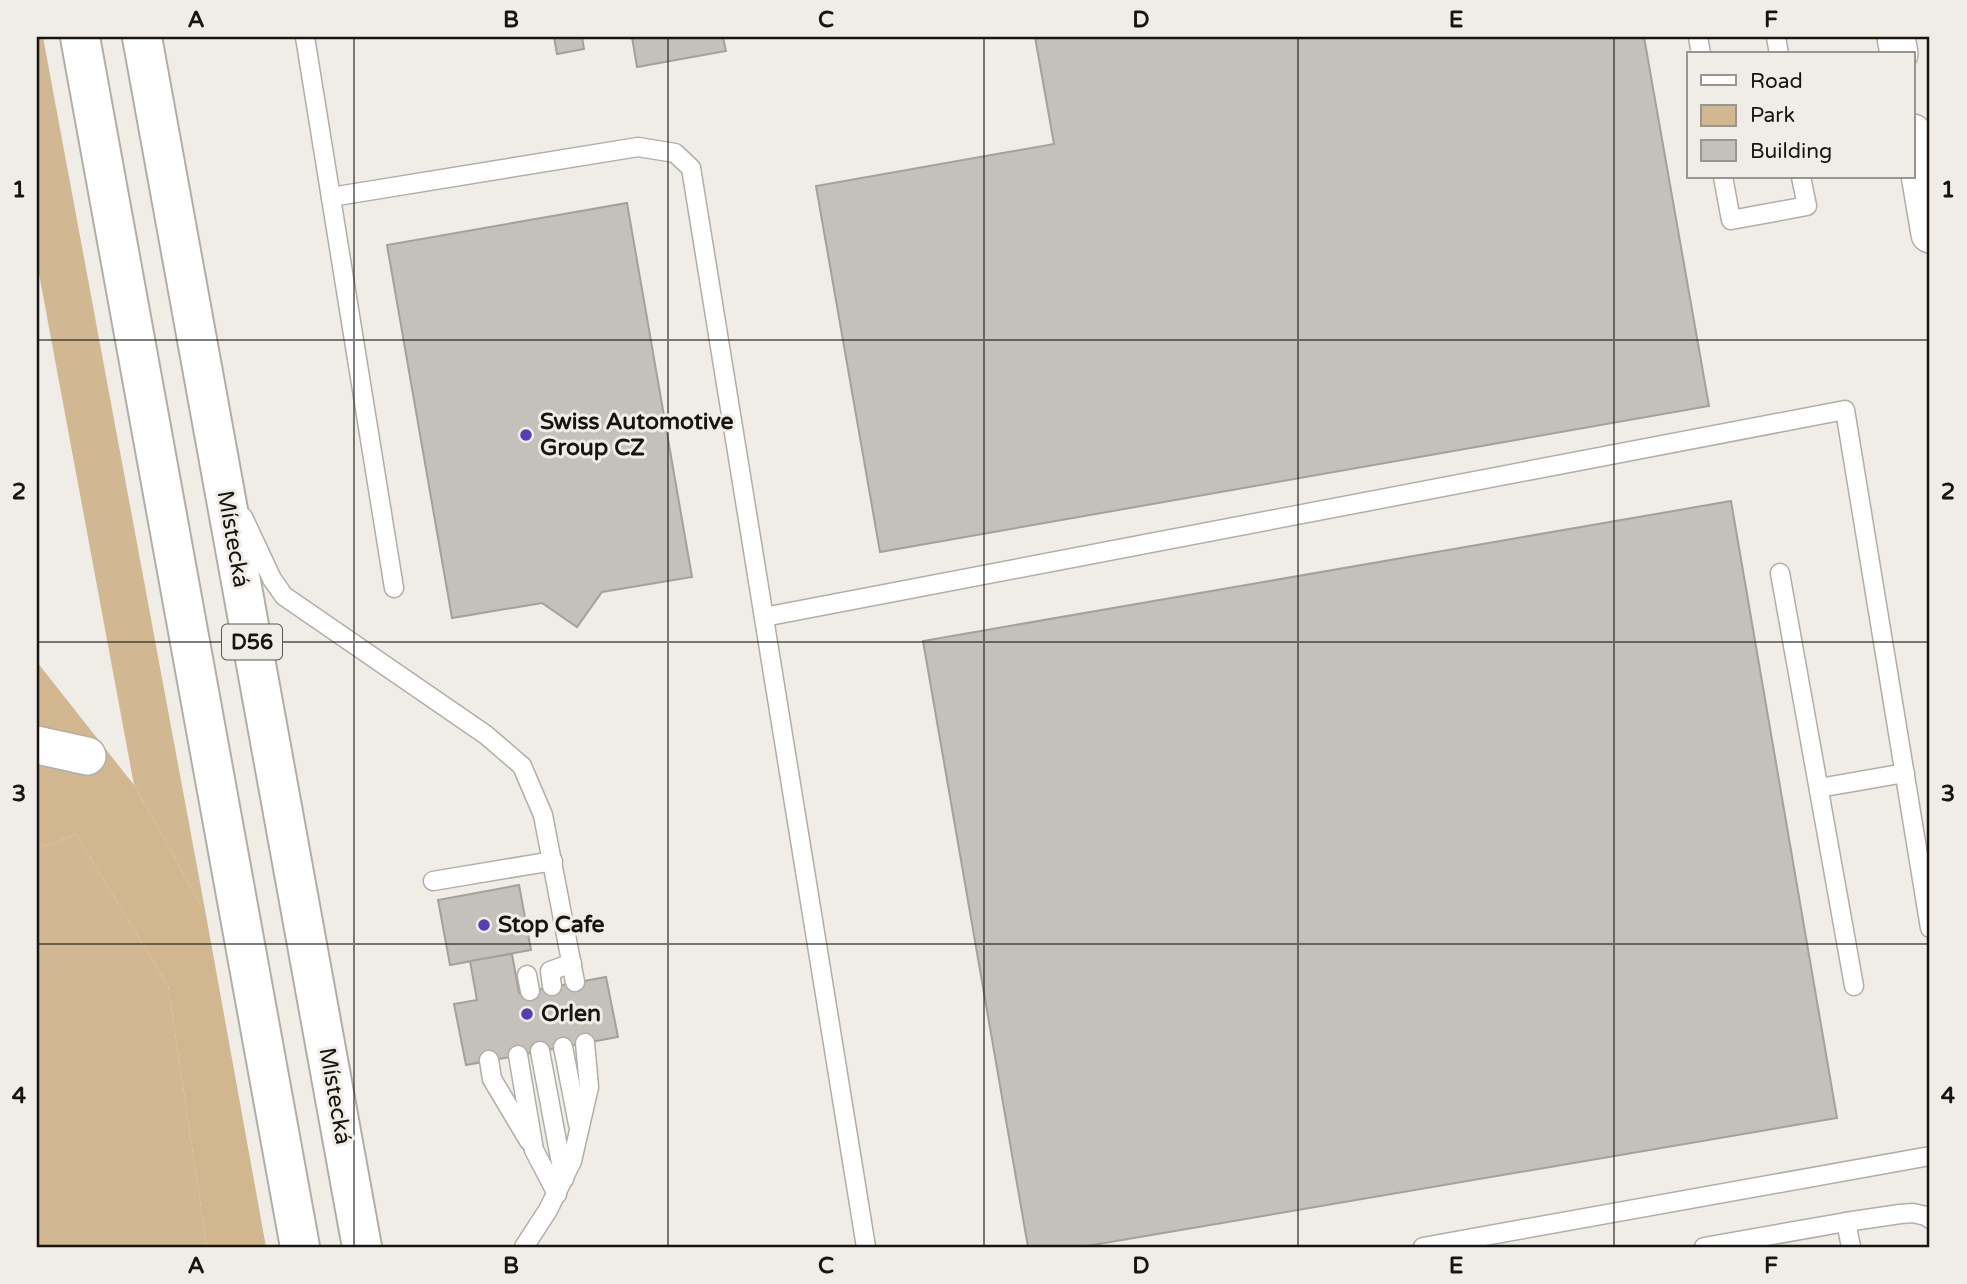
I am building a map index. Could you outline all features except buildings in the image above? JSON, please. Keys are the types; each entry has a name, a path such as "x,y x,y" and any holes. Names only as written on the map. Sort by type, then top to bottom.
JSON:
{"highway":[{"name":"D56","path":"80,37 300,1247"},
{"name":"Místecká","path":"142,37 362,1247"}],"street":[{"path":"1914,139 1930,234"},
{"path":"37,745 87,756"}],"lane":[{"path":"305,37 394,588"},
{"path":"331,197 638,147 675,153 691,168 866,1247"},
{"path":"1723,178 1731,220 1807,206 1801,178"},
{"path":"764,617 1845,410 1930,928"},
{"path":"220,467 272,579 284,596 486,735 522,766 543,815 575,982"},
{"path":"1780,573 1854,986"},
{"path":"1819,788 1905,773"},
{"path":"433,881 553,861"},
{"path":"552,986 550,971 572,963"},
{"path":"524,1247 548,1210 572,1161 589,1087 585,1043"},
{"path":"563,1047 579,1131"},
{"path":"540,1051 560,1186"},
{"path":"518,1055 534,1150"},
{"path":"489,1060 492,1079 534,1150 560,1186"},
{"path":"1423,1247 1930,1156"},
{"path":"1704,1247 1913,1213 1930,1219"},
{"path":"1846,1222 1851,1247"}],"green space":[{"path":"37,37 43,37 206,915 134,785 37,263"},
{"path":"76,834 168,985 207,1247 37,1247 37,839 44,846"}],"shaded area":[{"path":"37,662 134,785 206,915 266,1247 207,1247 168,985 76,834 44,846 37,839"}],"place":[{"name":"Swiss Automotive Group CZ","path":"526,435"},
{"name":"Stop Cafe","path":"484,925"},
{"name":"Orlen","path":"527,1014"}]}
